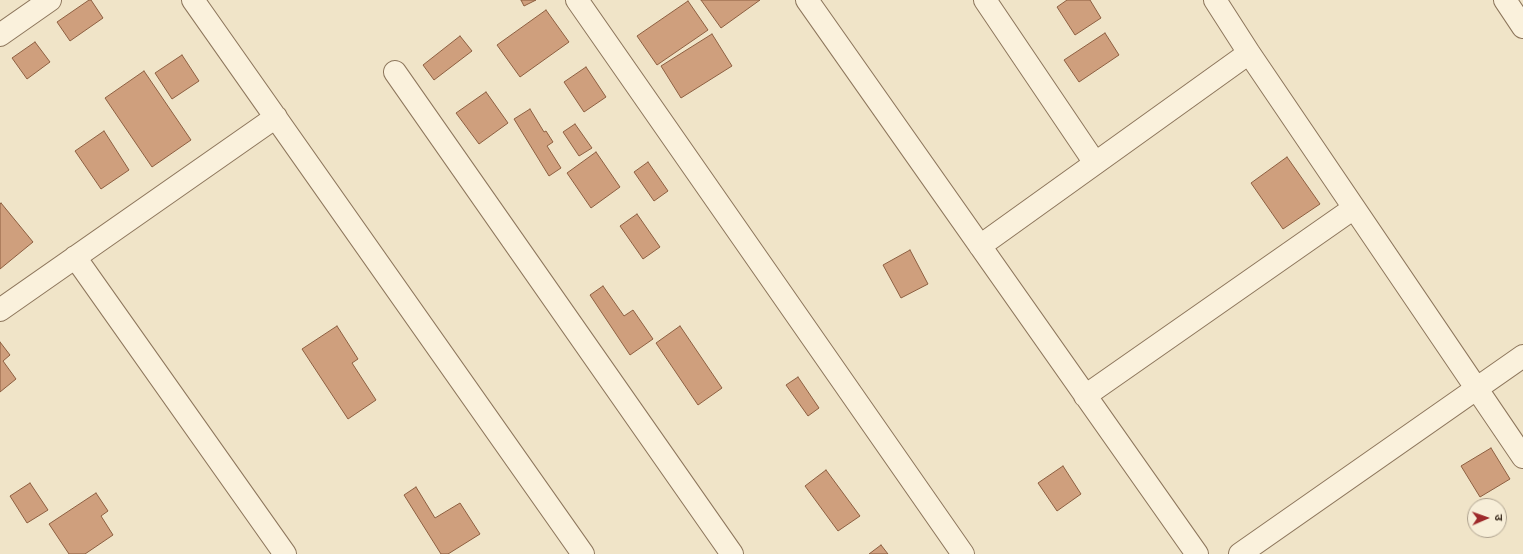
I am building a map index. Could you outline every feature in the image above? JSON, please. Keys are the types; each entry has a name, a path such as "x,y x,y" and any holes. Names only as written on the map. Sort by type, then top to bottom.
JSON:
{"street":[{"path":"0,35 50,0"},
{"path":"193,0 583,554"},
{"path":"577,0 963,554"},
{"path":"807,0 1197,554"},
{"path":"985,0 1095,163"},
{"path":"1215,0 1248,53 1523,457"},
{"path":"1505,0 1523,27"},
{"path":"980,246 1248,53"},
{"path":"395,72 732,554"},
{"path":"0,310 276,117"},
{"path":"1086,396 1354,208"},
{"path":"75,257 285,554"},
{"path":"1240,554 1523,356"}],"building":[{"path":"91,0 103,18 70,41 57,22"},
{"path":"521,0 536,0 524,6"},
{"path":"701,0 760,0 721,28"},
{"path":"1067,0 1090,0 1101,18 1075,35 1057,7"},
{"path":"688,1 708,30 657,65 637,36"},
{"path":"546,10 569,42 520,77 497,45"},
{"path":"1105,33 1119,55 1079,82 1064,60"},
{"path":"712,34 732,66 681,98 661,66"},
{"path":"460,36 472,51 434,80 423,65"},
{"path":"35,42 50,62 27,79 12,58"},
{"path":"182,55 199,81 172,99 155,73"},
{"path":"586,67 606,97 584,112 564,82"},
{"path":"144,71 191,140 152,167 105,98"},
{"path":"486,92 508,123 479,144 456,113"},
{"path":"530,109 544,132 546,131 553,142 547,146 561,168 549,176 514,119"},
{"path":"575,124 592,148 579,156 563,132"},
{"path":"104,131 129,170 101,189 75,151"},
{"path":"596,152 620,187 591,208 567,173"},
{"path":"1287,157 1320,204 1283,229 1251,183"},
{"path":"648,162 668,191 654,201 634,172"},
{"path":"1,203 33,242 0,269 0,204"},
{"path":"637,214 660,247 643,259 620,226"},
{"path":"910,250 928,284 901,298 883,265"},
{"path":"603,286 624,316 633,310 653,339 630,355 590,295"},
{"path":"337,326 358,359 352,363 376,400 348,419 302,349"},
{"path":"680,326 722,388 698,405 656,343"},
{"path":"0,342 10,355 3,361 16,379 0,392"},
{"path":"798,377 819,408 808,416 786,385"},
{"path":"1491,448 1510,479 1480,497 1461,466"},
{"path":"1063,466 1081,494 1057,511 1038,483"},
{"path":"826,470 860,516 838,531 805,486"},
{"path":"30,483 48,510 27,523 10,496"},
{"path":"416,487 435,518 460,503 480,534 448,554 441,554 404,495"},
{"path":"96,493 108,511 101,516 113,535 85,554 69,554 49,524"},
{"path":"881,545 888,554 869,554"}]}
